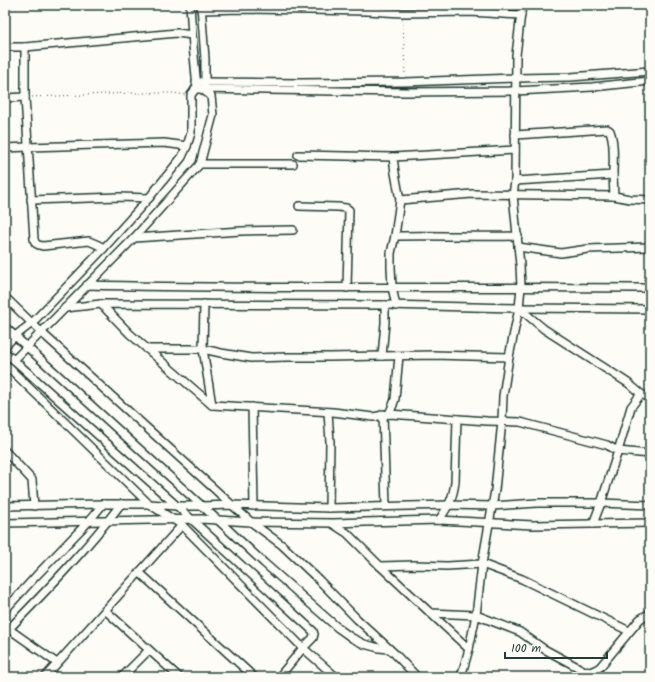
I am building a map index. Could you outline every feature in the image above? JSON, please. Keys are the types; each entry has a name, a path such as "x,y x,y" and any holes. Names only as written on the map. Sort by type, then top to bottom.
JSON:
{"street":[{"path":"5,346 32,323 104,248 149,198 182,157 191,133 194,89 190,5"},
{"path":"461,677 476,615 482,564 492,506 502,421 503,396 519,308 521,287 518,236 513,195 515,181 516,55 522,5"},
{"path":"14,360 134,238 200,164 213,115 210,96 204,86 205,59 201,8 402,13 470,12 521,15"},
{"path":"5,47 177,33 192,35"},
{"path":"25,46 25,97 35,243 38,245 89,241 104,248"},
{"path":"194,89 204,86 294,83 406,82 570,77 650,71"},
{"path":"204,86 406,92 515,91 592,87 650,81"},
{"path":"5,98 25,97"},
{"path":"515,135 608,129 612,135 612,175 614,196"},
{"path":"5,148 164,144 187,146"},
{"path":"298,155 393,157 515,150"},
{"path":"393,157 394,173 400,200 390,267 392,288 396,306"},
{"path":"200,164 293,164"},
{"path":"515,181 612,175"},
{"path":"400,200 472,194 614,196 630,199 650,200"},
{"path":"31,200 119,197 149,198"},
{"path":"299,206 338,207 349,210 347,288"},
{"path":"134,238 293,230"},
{"path":"395,236 518,236"},
{"path":"518,247 561,253 588,249 650,247"},
{"path":"87,286 246,288 650,288"},
{"path":"5,297 41,332 232,505 251,522 282,545 417,677"},
{"path":"65,308 101,304 204,304 650,309"},
{"path":"101,304 130,334 174,374 212,405 328,412 373,417 386,414 520,422 607,445 618,451 650,454"},
{"path":"204,304 203,349 212,405"},
{"path":"382,356 385,305"},
{"path":"519,308 544,329 628,383 641,394 650,398"},
{"path":"5,327 264,563 338,628 364,644 389,649"},
{"path":"147,349 203,349 251,358 433,355 509,357"},
{"path":"5,352 177,506 313,631 313,638 279,677"},
{"path":"386,506 386,414 393,406 395,399 399,356"},
{"path":"5,364 149,504 182,525 303,648 336,677"},
{"path":"593,524 618,451 631,407 641,394"},
{"path":"252,407 254,506"},
{"path":"328,412 330,442 329,508"},
{"path":"439,520 450,505 454,492 457,418"},
{"path":"5,451 32,480 34,506"},
{"path":"5,506 149,504 177,506 232,505 329,508 450,505 492,506 537,503 650,505"},
{"path":"5,610 89,521 102,504"},
{"path":"57,663 7,631 75,560 122,504"},
{"path":"5,523 191,520 333,524 439,520 533,525 650,523"},
{"path":"333,524 346,533 469,649"},
{"path":"45,677 182,525"},
{"path":"380,566 447,566 482,564 522,579 628,631"},
{"path":"139,572 254,677"},
{"path":"105,610 179,677"},
{"path":"430,613 476,615 520,632 544,649 577,668 590,672 600,667 628,631 640,619 650,613"},
{"path":"122,677 149,650"}],"path":[{"path":"402,13 406,82"},
{"path":"25,97 174,93 194,89"}]}
